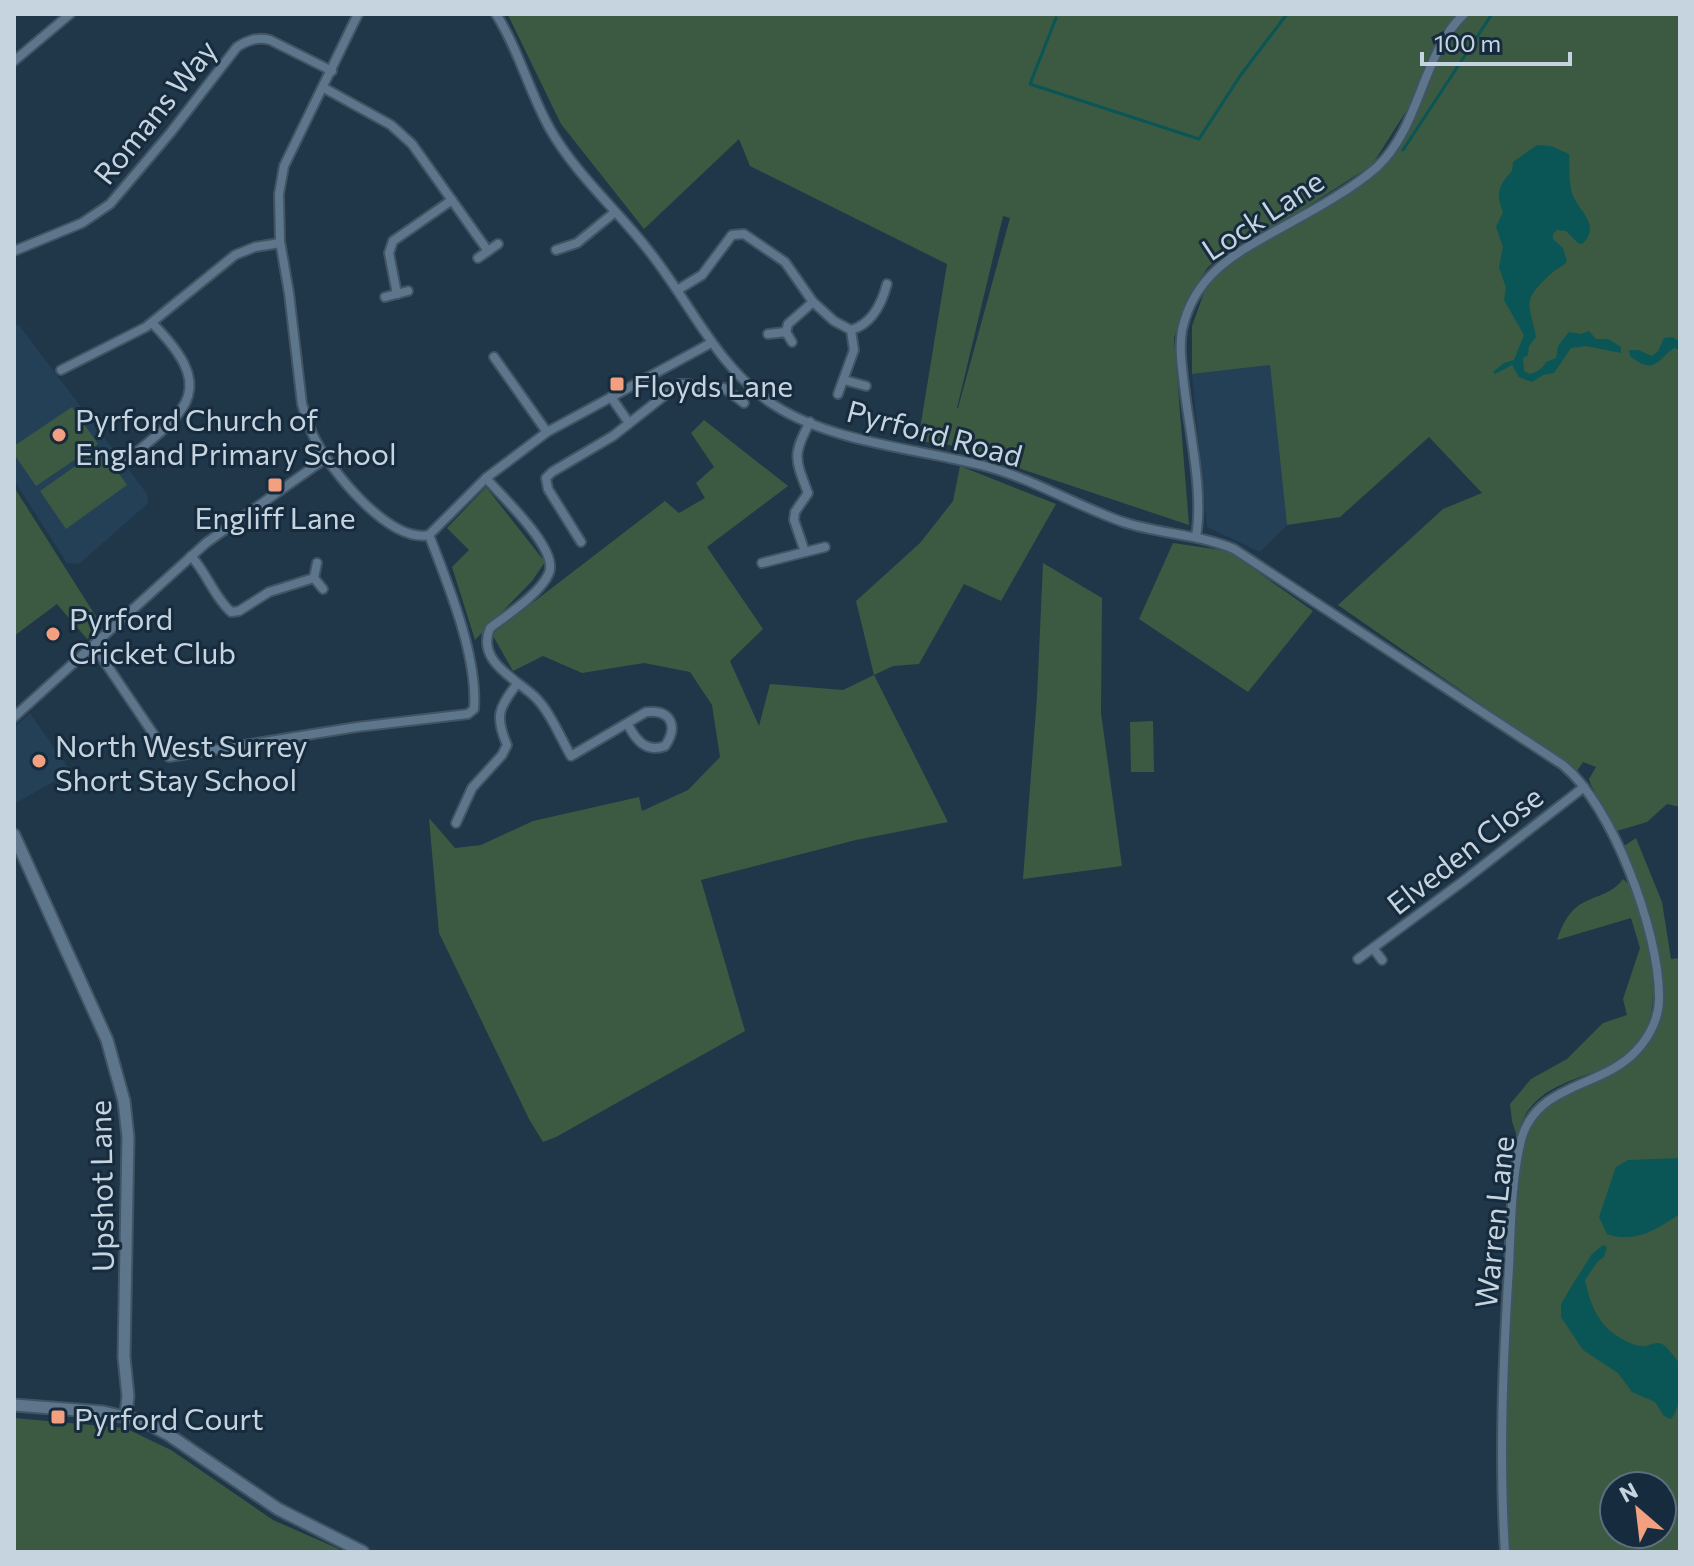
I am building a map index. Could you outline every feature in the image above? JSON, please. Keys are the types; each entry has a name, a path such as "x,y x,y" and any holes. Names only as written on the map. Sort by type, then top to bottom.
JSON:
{"main road":[{"name":"Upshot Lane","path":"14,835 107,1040 124,1101 128,1137 124,1357 128,1396 126,1415"},
{"path":"14,1405 126,1415 169,1435 278,1509 363,1552"}],"street":[{"path":"14,61 70,14"},
{"path":"358,14 284,166 277,208 302,404 311,431 326,458 382,519 409,534 429,535 486,478 547,432 711,343"},
{"name":"Pyrford Road","path":"496,14 514,44 549,128 561,147 644,243 679,289 726,363 776,406 810,422 898,447 988,467 1138,527 1196,536 1242,553 1563,765 1584,787"},
{"name":"Lock Lane","path":"1196,536 1199,509 1180,346 1191,303 1208,276 1232,255 1307,212 1378,165 1397,141 1414,109 1444,37 1464,14"},
{"name":"Romans Way","path":"14,251 82,223 110,204 140,171 237,47 245,42 261,38 270,40 332,71"},
{"path":"324,88 391,125 412,144 488,251"},
{"path":"397,294 389,253 393,241 452,200"},
{"path":"556,250 577,243 615,212"},
{"path":"679,289 702,275 732,235 738,233 785,262 813,302 834,321 851,330"},
{"path":"61,370 69,360 152,323 235,255 255,247 280,243"},
{"path":"478,258 498,244"},
{"path":"851,330 867,321 889,295 887,284"},
{"path":"385,297 408,291"},
{"path":"792,342 786,332 788,324 813,302"},
{"path":"128,459 181,414 188,391 186,366 180,353 152,323"},
{"path":"838,394 854,350 851,330"},
{"path":"768,334 786,332"},
{"path":"494,357 547,432"},
{"path":"844,380 866,386"},
{"path":"581,542 548,489 546,478 629,423 673,386 682,383 696,390 724,388 744,403"},
{"path":"611,397 629,423"},
{"path":"805,552 794,520 795,512 808,493 800,478 795,454 810,422"},
{"path":"131,443 138,451"},
{"path":"14,717 191,556 326,458"},
{"path":"486,478 544,545 550,559 550,571 541,586 490,628 486,638 487,649 496,663 535,697 571,756 646,712 665,714 671,722 672,732 665,746 647,748 636,739 628,725"},
{"path":"94,646 169,757 357,727 468,714 474,709 473,682 457,608 429,535"},
{"path":"762,563 825,547"},
{"path":"191,556 202,567 231,612 239,611 269,592 314,578"},
{"path":"314,578 317,563"},
{"path":"314,578 323,589"},
{"path":"456,823 472,788 502,755 507,745 499,723 500,710 517,684"},
{"name":"Elveden Close","path":"1358,959 1584,787"},
{"name":"Warren Lane","path":"1505,1552 1502,1385 1512,1213 1522,1138 1534,1114 1548,1100 1616,1067 1638,1049 1653,1026 1660,997 1641,897 1584,787"},
{"name":"Elveden Close","path":"1373,948 1382,960"}],"shaded area":[{"path":"1458,14 1432,50 1410,105 1372,165 1294,215 1240,243 1208,267 1186,301 1174,338 1189,525 949,445 918,441 947,264 750,166 739,139 644,229 561,124 508,15","holes":["1003,216 1010,218 958,408 957,408"]},
{"path":"1469,14 1680,14 1680,807 1667,804 1647,822 1617,831 1589,779 1596,767 1583,762 1577,771 1338,605 1443,509 1482,493 1429,437 1340,517 1287,525 1270,365 1192,374 1192,326 1211,273 1315,214 1376,173 1391,158 1412,123 1445,47"},
{"path":"1537,145 1551,146 1569,154 1572,193 1587,218 1590,230 1582,244 1566,231 1557,230 1553,234 1553,239 1563,248 1567,261 1531,296 1530,308 1536,337 1529,346 1528,355 1523,358 1524,371 1533,373 1556,358 1558,346 1569,332 1581,334 1589,331 1596,339 1608,339 1621,347 1621,353 1586,346 1571,348 1554,373 1532,382 1519,377 1512,365 1495,374 1493,372 1514,360 1524,335 1504,300 1506,288 1499,267 1503,247 1496,227 1503,212 1500,190 1512,171 1513,162"},
{"name":"Pyrford Church of England Primary School","path":"18,324 147,494 148,503 79,564 67,563 14,480 14,326"},
{"path":"1672,337 1680,341 1680,350 1674,348 1655,364 1645,365 1630,356 1629,350 1652,356 1664,338"},
{"path":"1270,365 1287,525 1260,552 1207,527 1192,374"},
{"path":"72,407 98,444 36,486 14,454 14,446"},
{"path":"704,420 788,486 707,547 763,629 730,661 759,726 770,684 843,690 874,675 948,822 856,840 701,880 745,1031 543,1142 439,933 429,818 455,848 481,845 533,821 639,797 642,811 688,790 720,757 712,705 690,672 644,663 582,673 543,656 513,671 492,634 665,501 679,513 705,498 696,483 714,467 691,433"},
{"path":"101,448 127,485 66,529 40,491"},
{"path":"960,466 1056,504 1001,601 964,584 919,664 893,666 874,675 856,601 920,543 953,501"},
{"path":"14,487 102,626 87,639 57,604 14,636"},
{"path":"486,487 545,562 532,581 475,640 452,567 469,550 447,528"},
{"path":"1173,543 1228,551 1313,611 1248,692 1139,619"},
{"path":"1043,563 1102,598 1101,713 1122,866 1023,879 1037,697"},
{"name":"North West Surrey Short Stay School","path":"30,713 71,772 14,804 14,728"},
{"path":"1153,721 1154,772 1131,772 1130,722"},
{"path":"1636,838 1662,902 1671,959 1680,958 1680,1552 1509,1552 1509,1321 1521,1157 1529,1130 1544,1108 1567,1093 1617,1071 1640,1052 1654,1027 1660,998 1659,966 1654,934 1624,846"},
{"path":"1623,879 1637,899 1647,941 1653,995 1645,1031 1628,1054 1604,1068 1551,1090 1530,1108 1517,1137 1510,1104 1531,1079 1567,1059 1603,1023 1627,1015 1623,999 1640,948 1631,918 1557,940 1574,909 1613,889"},
{"path":"1680,1158 1680,1214 1654,1230 1636,1236 1607,1234 1599,1217 1616,1167 1628,1160"},
{"path":"1603,1245 1607,1247 1604,1257 1585,1280 1593,1307 1615,1335 1638,1345 1662,1344 1676,1359 1680,1366 1681,1386 1679,1402 1671,1419 1664,1416 1655,1402 1632,1392 1618,1373 1583,1350 1561,1317 1561,1304 1592,1254"},
{"path":"14,1418 125,1428 171,1450 273,1520 339,1549 339,1552 14,1552"}],"waterway":[{"path":"1056,18 1030,84 1199,139 1240,76 1287,14"},
{"path":"1403,150 1492,14"}],"place":[{"name":"Floyds Lane","path":"617,384"},
{"name":"Pyrford Church of England Primary School","path":"59,435"},
{"name":"Engliff Lane","path":"275,485"},
{"name":"Pyrford Cricket Club","path":"53,634"},
{"name":"North West Surrey Short Stay School","path":"39,761"},
{"name":"Pyrford Court","path":"58,1417"}]}
